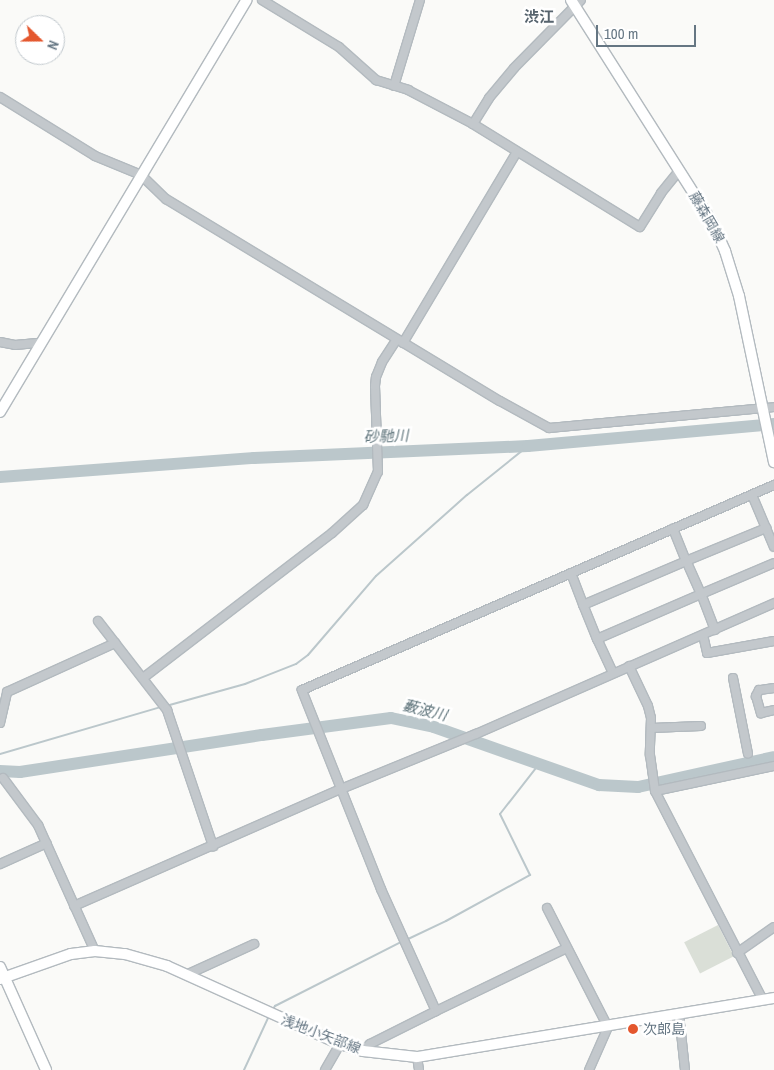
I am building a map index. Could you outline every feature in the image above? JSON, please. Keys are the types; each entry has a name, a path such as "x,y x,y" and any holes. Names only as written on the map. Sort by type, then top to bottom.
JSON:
{"main road":[{"path":"0,412 247,0"},
{"name":"藤森岡線","path":"576,2 713,224 725,251 739,296 762,408 772,443 774,462"},
{"name":"浅地小矢部線","path":"2,978 71,954 95,951 146,958 340,1044 363,1051 417,1057 608,1027 774,998"},
{"path":"0,967 2,978 46,1070"}],"street":[{"path":"262,0 339,47 376,80 408,90 473,124 640,227 661,193 679,171"},
{"path":"394,86 420,0"},
{"path":"473,124 489,98 514,68 576,2"},
{"path":"0,97 95,156 142,175 166,199 400,341 549,428 774,407"},
{"path":"143,678 332,533 363,504 378,472 375,386 376,377 382,362 400,341 517,152"},
{"path":"0,342 20,345 40,343"},
{"path":"436,1011 381,889 302,690 774,485"},
{"path":"752,494 774,547"},
{"path":"673,528 715,630"},
{"path":"583,605 766,528"},
{"path":"598,640 774,563"},
{"path":"571,573 613,674"},
{"path":"74,906 341,790 476,734 774,603"},
{"path":"98,621 167,710 213,846"},
{"path":"703,635 707,653 774,641"},
{"path":"0,723 8,692 116,643"},
{"path":"629,666 648,706 652,774 655,791 762,1000"},
{"path":"734,678 748,754"},
{"path":"774,688 759,690 756,696 760,713 774,710"},
{"path":"650,728 700,726"},
{"path":"655,791 774,766"},
{"path":"3,778 38,825 95,951"},
{"path":"0,864 47,843"},
{"path":"547,908 608,1027 589,1070"},
{"path":"737,953 774,928"},
{"path":"186,975 254,944"},
{"path":"363,1051 370,1044 567,948"},
{"path":"679,1014 685,1070"},
{"path":"325,1070 340,1044"},
{"path":"417,1057 419,1070"}],"shaded area":[{"path":"718,925 734,956 700,973 684,942"}],"waterway":[{"name":"砂馳川","path":"0,477 254,458 528,446 774,424"},
{"path":"166,706 245,684 296,664 308,655 376,576 467,495 528,446"},
{"path":"0,754 161,707"},
{"name":"藪波川","path":"0,771 20,772 262,735 391,718 434,727 599,785 638,787 774,757"},
{"path":"406,940 446,921 530,875 500,814 539,764"},
{"path":"273,1009 275,1006 401,942"},
{"path":"244,1070 269,1016"}],"place":[{"name":"次郎島","path":"633,1029"}],"district":[{"name":"渋江","path":"539,17"}]}
